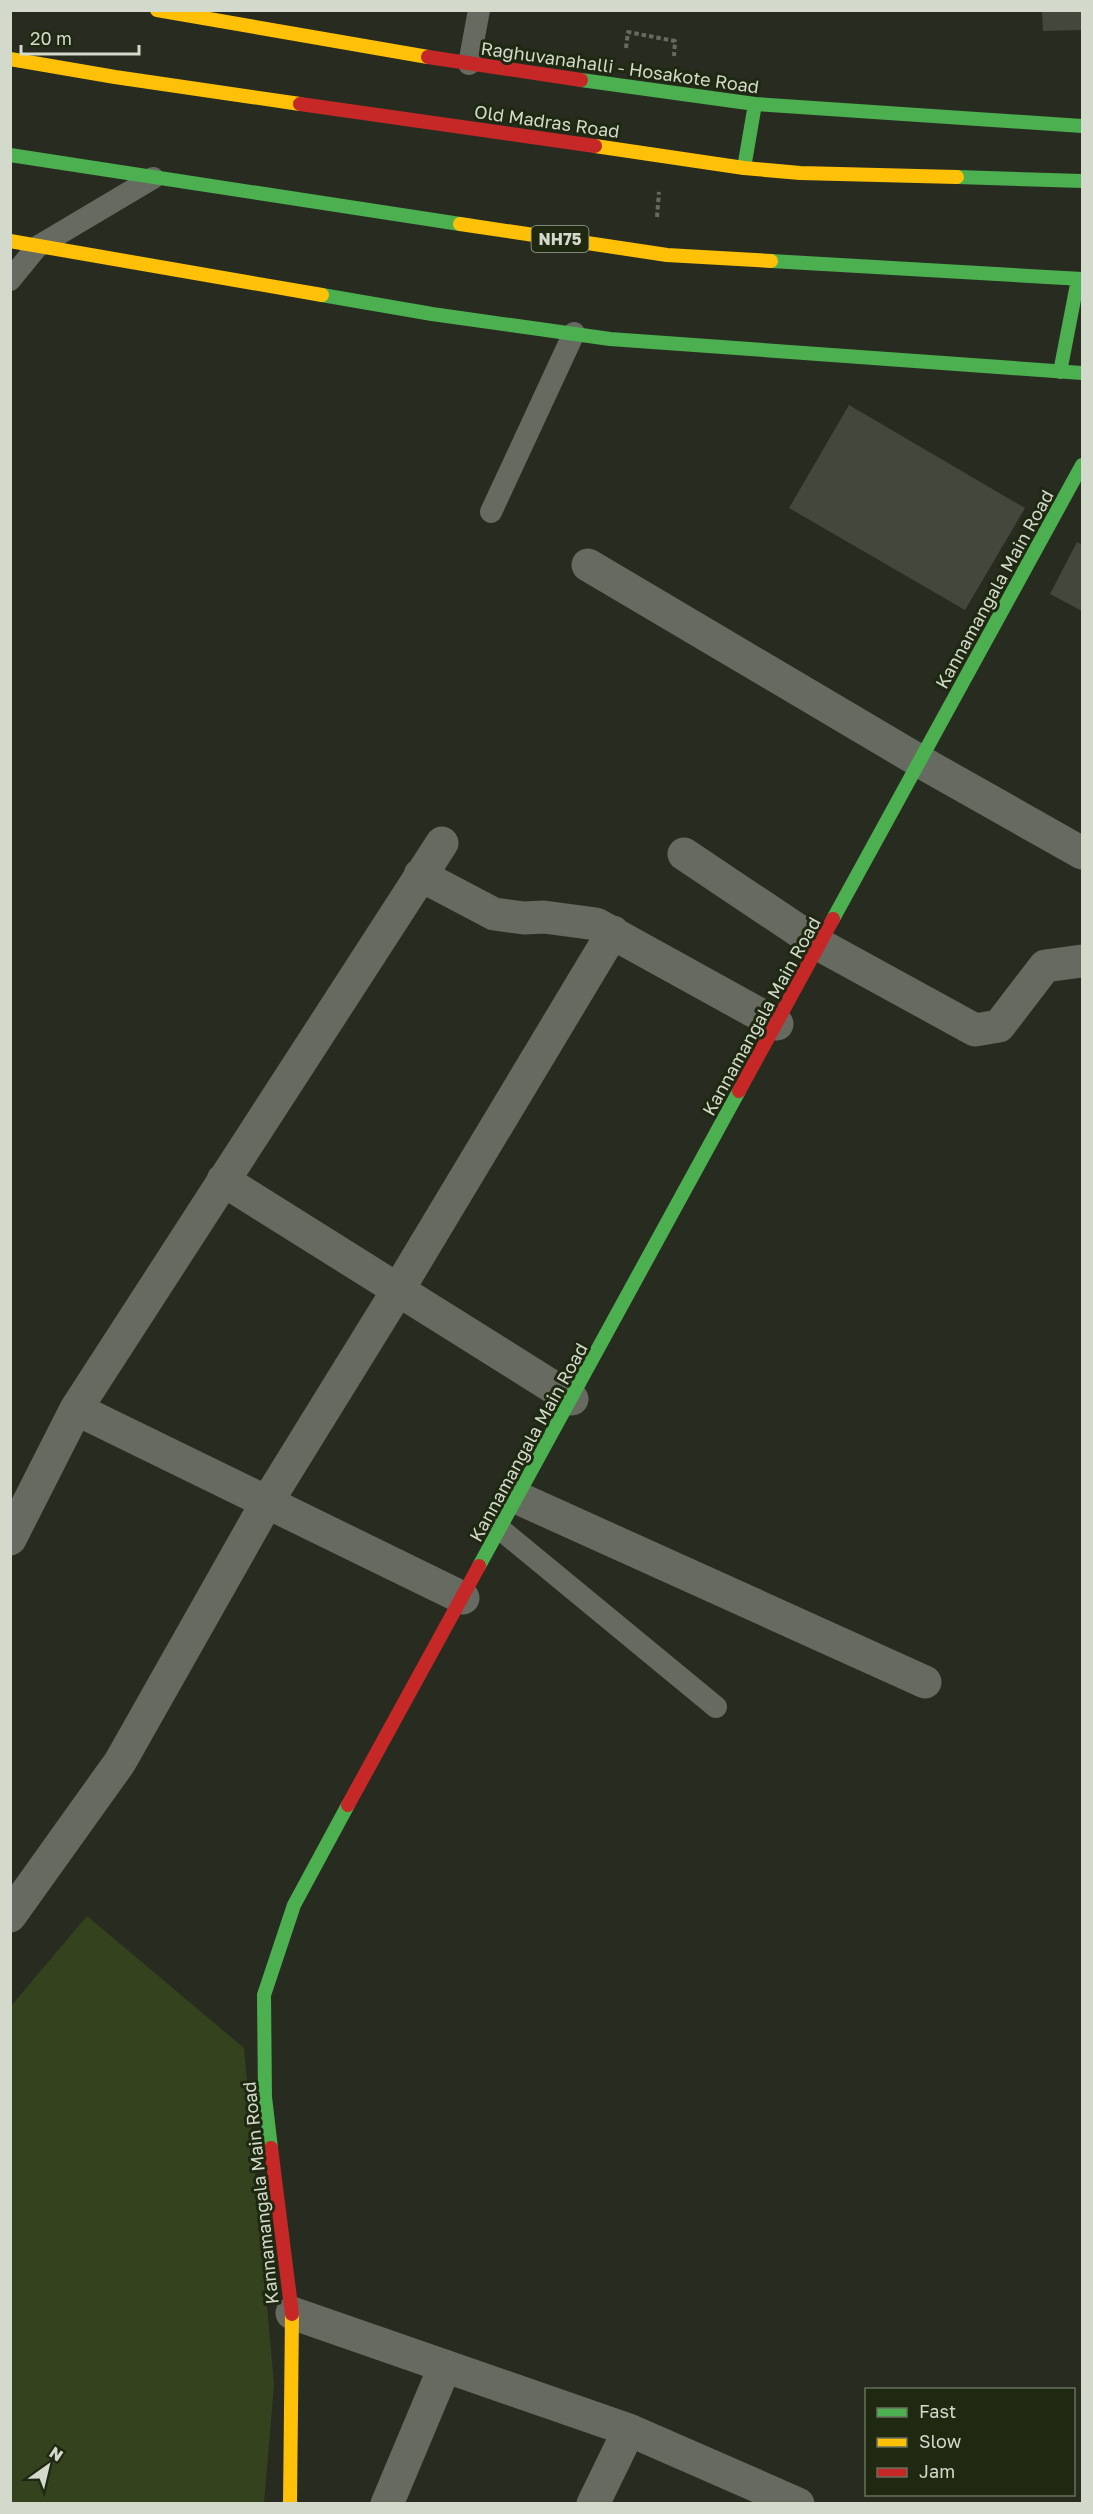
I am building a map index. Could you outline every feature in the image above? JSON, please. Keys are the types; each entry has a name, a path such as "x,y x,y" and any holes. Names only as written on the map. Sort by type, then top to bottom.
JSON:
{"main road":[{"name":"Raghuvanahalli - Hosakote Road","path":"157,10 230,17 469,64 755,104 1083,126"},
{"name":"Old Madras Road","path":"10,59 115,77 744,168 800,173 1083,181"},
{"path":"744,168 755,104"},
{"name":"NH75","path":"10,155 667,255 1080,279"},
{"path":"10,241 432,315 610,339 1083,373"},
{"path":"1060,372 1080,279"},
{"name":"Kannamangala Main Road","path":"290,2504 292,2313 265,2097 264,1995 294,1905 1083,465"}],"street":[{"path":"588,565 921,762 1083,853"},
{"path":"10,1539 76,1409 442,843"},
{"path":"684,854 820,945 975,1030 999,1026 1045,966 1083,961"},
{"path":"420,875 494,914 525,918 555,918 596,924 777,1024"},
{"path":"10,1916 120,1762 267,1502 398,1290 613,932"},
{"path":"223,1180 572,1399"},
{"path":"76,1409 463,1598"},
{"path":"518,1498 925,1682"},
{"path":"292,2313 629,2430 798,2504"},
{"path":"387,2504 446,2366"},
{"path":"593,2504 629,2430"}],"lane":[{"path":"469,64 479,10"},
{"path":"10,280 37,247 153,178"},
{"path":"491,512 574,333"},
{"path":"501,1529 716,1707"}],"path":[{"path":"628,32 675,41 673,65"},
{"path":"657,218 660,182"}],"green space":[{"path":"87,1916 244,2048 274,2385 264,2503 11,2503 11,2006"}],"building":[{"path":"1042,10 1082,10 1082,30 1043,31"},
{"path":"849,405 1025,508 965,610 789,508"},
{"path":"1077,542 1082,545 1082,611 1050,594"}],"traffic: fast":[{"path":"581,80 755,104 1082,126"},
{"path":"744,168 755,104"},
{"path":"10,155 460,224"},
{"path":"957,177 1082,181"},
{"path":"771,261 1082,279"},
{"path":"1060,372 1078,279"},
{"path":"322,295 432,314 610,339 1082,373"},
{"path":"833,919 1082,465"},
{"path":"479,1566 739,1091"},
{"path":"271,2148 265,2097 264,1995 294,1905 348,1805"}],"traffic: slow":[{"path":"157,10 428,57"},
{"path":"10,59 300,104"},
{"path":"595,146 744,168 800,173 957,177"},
{"path":"460,224 667,255 771,261"},
{"path":"10,241 322,295"},
{"path":"290,2504 292,2314"}],"traffic: jam":[{"path":"428,57 581,80"},
{"path":"300,104 595,146"},
{"path":"739,1091 833,919"},
{"path":"348,1805 479,1566"},
{"path":"271,2148 292,2314"}]}
